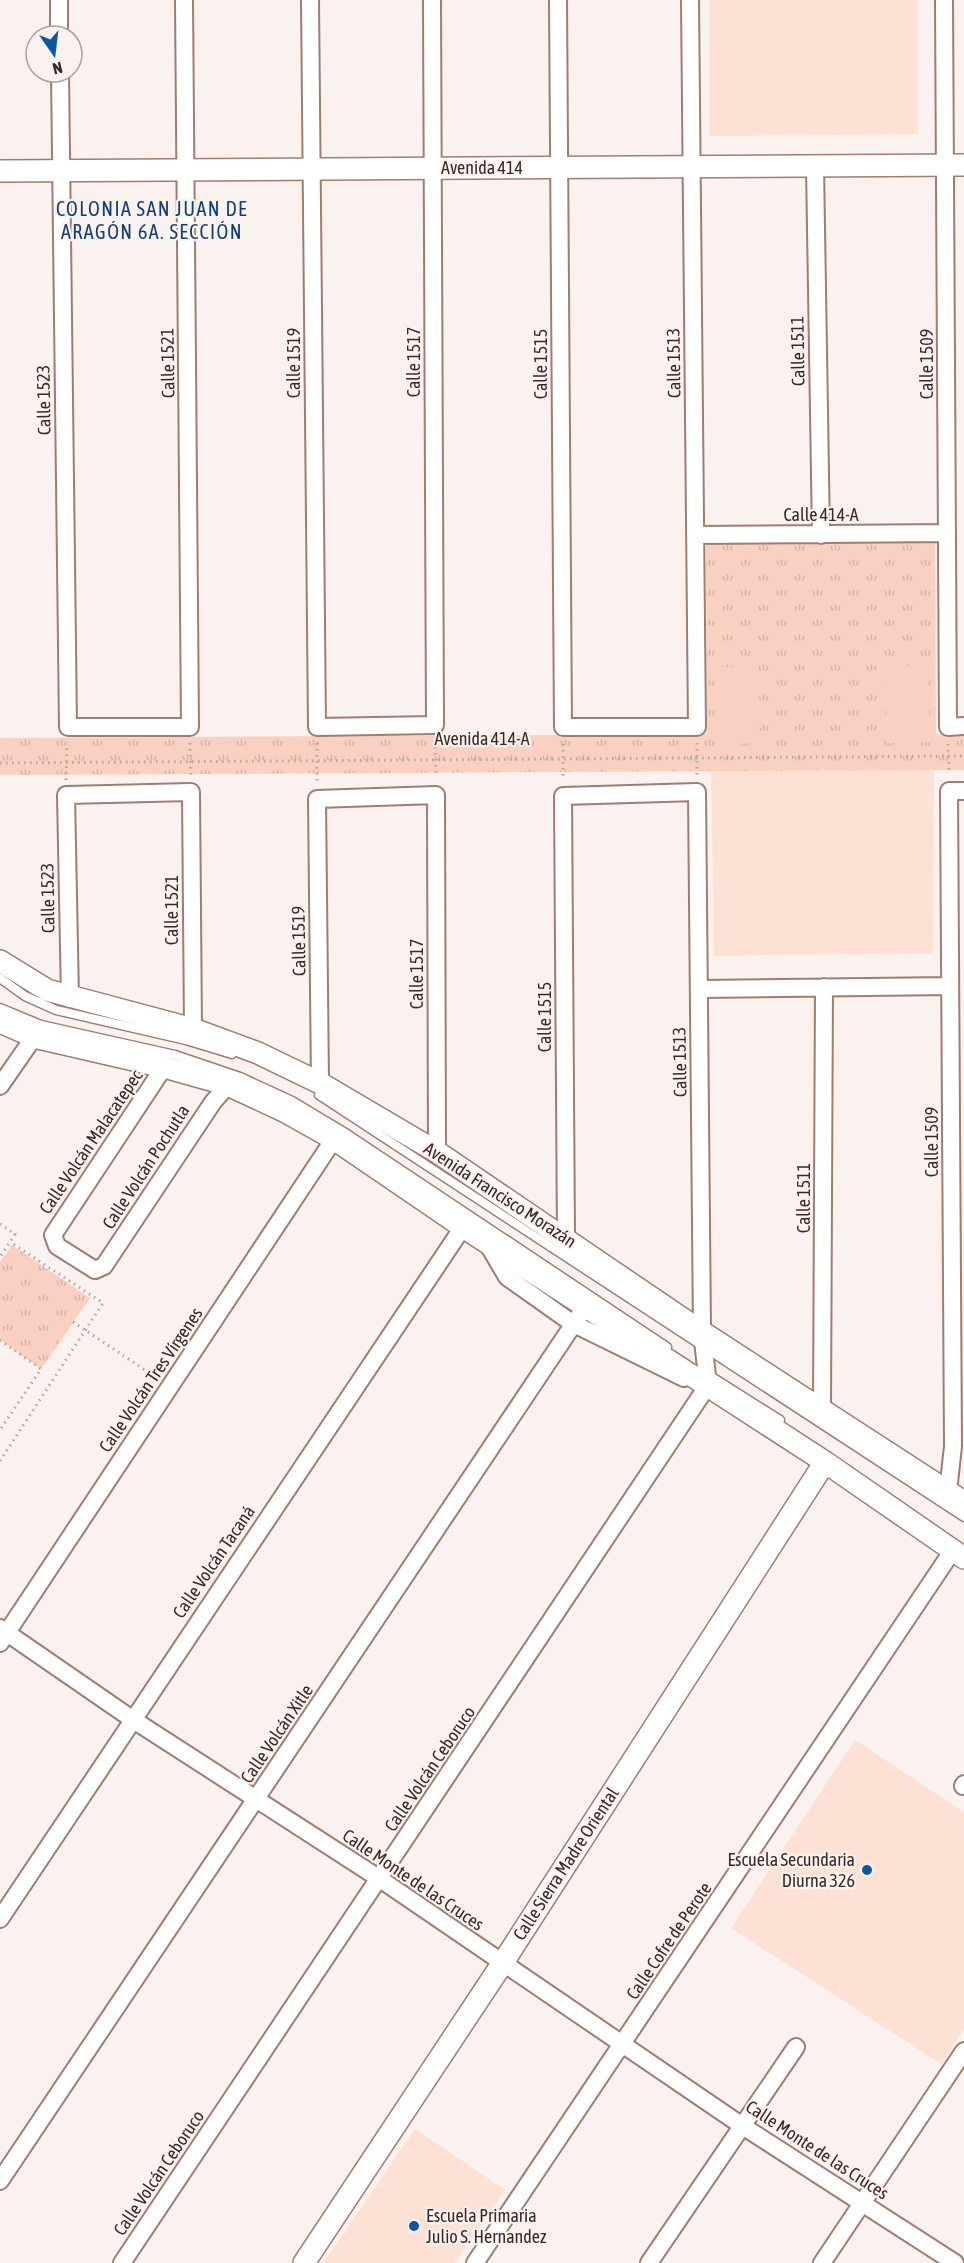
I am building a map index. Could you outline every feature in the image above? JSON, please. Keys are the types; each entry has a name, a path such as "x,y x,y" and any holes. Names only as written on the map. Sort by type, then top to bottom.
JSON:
{"street":[{"path":"59,0 59,24"},
{"name":"Calle 1521","path":"184,0 190,726"},
{"name":"Calle 1519","path":"310,0 316,727"},
{"name":"Calle 1517","path":"432,0 435,725"},
{"name":"Calle 1515","path":"558,0 563,727"},
{"name":"Calle 1513","path":"690,0 697,727"},
{"name":"Calle 1509","path":"944,0 954,166 947,533 956,727"},
{"name":"Calle 1523","path":"60,84 68,728"},
{"name":"Calle 1511","path":"814,166 821,535"},
{"name":"Avenida 414","path":"0,171 954,166"},
{"name":"Calle 414-A","path":"695,535 947,533"},
{"name":"Avenida 414-A","path":"316,727 435,725"},
{"path":"68,728 190,726"},
{"path":"563,727 697,727"},
{"name":"Calle 1509","path":"956,791 950,986 953,1446 956,1497"},
{"path":"66,795 191,792"},
{"name":"Calle 1521","path":"191,792 193,1029"},
{"path":"563,796 697,792"},
{"name":"Calle 1513","path":"697,792 703,1340 707,1379"},
{"name":"Calle 1523","path":"66,795 70,999"},
{"path":"317,799 436,795"},
{"name":"Calle 1517","path":"436,795 437,1152"},
{"name":"Calle 1515","path":"563,796 566,1238"},
{"name":"Calle 1519","path":"317,799 320,1083"},
{"name":"Avenida Francisco Morazán","path":"0,961 46,990 70,999 193,1029 258,1053 320,1083 437,1152 566,1238 703,1340 822,1408 956,1497"},
{"path":"699,989 950,986"},
{"name":"Calle 1511","path":"822,1408 824,987"},
{"path":"0,1022 34,1037 164,1067 228,1085 286,1112 334,1139 463,1227 585,1306 707,1379 825,1462 960,1552"},
{"path":"0,1086 34,1037"},
{"name":"Calle Volcán Malacatepec","path":"99,1270 92,1269 57,1246 53,1239 55,1231 164,1067"},
{"name":"Calle Volcán Pochutla","path":"99,1270 104,1266 213,1102 228,1085"},
{"name":"Calle Volcán Tres Vírgenes","path":"2,1635 334,1139"},
{"name":"Calle Volcán Tacaná","path":"0,1919 463,1227"},
{"path":"486,1241 507,1276 572,1323 674,1375 707,1379"},
{"name":"Calle Volcán Xitle","path":"0,2181 585,1306"},
{"name":"Calle Volcán Ceboruco","path":"122,2263 380,1880 707,1379"},
{"name":"Calle Sierra Madre Oriental","path":"304,2263 502,1964 825,1462"},
{"name":"Calle Cofre de Perote","path":"475,2263 960,1552"},
{"name":"Calle Monte de las Cruces","path":"2,1635 380,1880 741,2125 955,2263"},
{"path":"649,2263 796,2047"},
{"path":"822,2263 964,2051"}],"lane":[{"path":"0,978 25,996 56,1010 197,1043 251,1060 303,1085 359,1118 703,1340 964,1516"},
{"path":"0,1008 41,1025 175,1055 240,1077 292,1101 464,1210 707,1379 733,1388 960,1552"}],"path":[{"path":"435,725 436,795"},
{"path":"190,726 191,792"},
{"path":"316,727 317,799"},
{"path":"563,727 563,796"},
{"path":"697,727 697,792"},
{"path":"956,727 949,756 956,791"},
{"path":"66,795 68,728"},
{"name":"Avenida 414-A","path":"0,762 964,756"},
{"path":"0,1224 15,1234 0,1257"},
{"path":"0,1461 103,1303 10,1242"},
{"path":"73,1322 170,1386"},
{"path":"0,1340 41,1369 0,1431"}],"shaded area":[{"path":"710,0 918,0 918,134 710,136"},
{"path":"934,770 933,953 714,956 711,771"},
{"name":"Escuela Secundaria Diurna 326","path":"855,1740 964,1812 964,2029 941,2064 731,1928"},
{"name":"Escuela Primaria Julio S. Hernandez","path":"415,2129 505,2190 455,2263 323,2263"}],"green space":[{"path":"935,542 936,734 964,734 964,770 0,775 0,738 707,734 706,544"},
{"path":"885,666 928,666 930,742 886,743"},
{"path":"715,667 759,667 760,743 716,744"},
{"path":"12,1245 90,1298 41,1369 0,1340 0,1262"}],"place":[{"name":"Escuela Secundaria Diurna 326","path":"867,1870"},
{"name":"Escuela Primaria Julio S. Hernandez","path":"414,2226"}],"district":[{"name":"COLONIA SAN JUAN DE ARAGÓN 6A. SECCIÓN","path":"152,220"}]}
